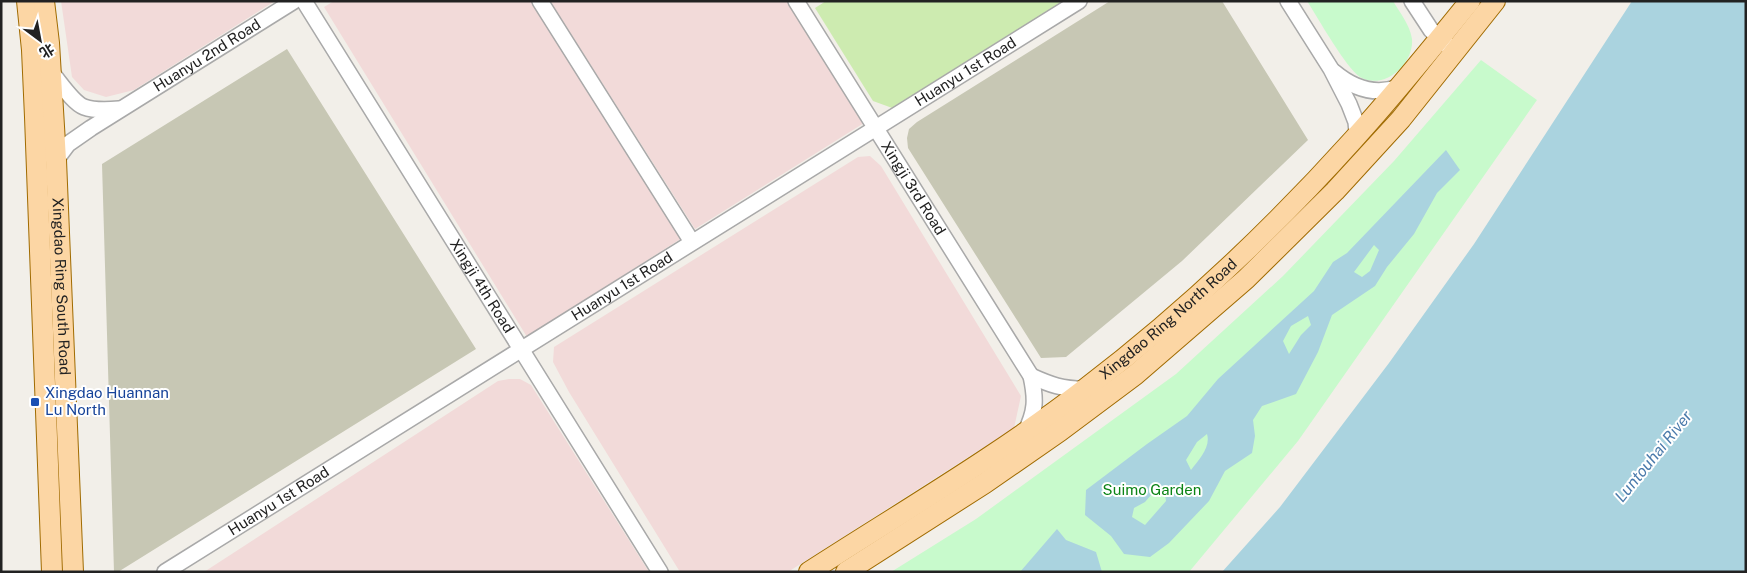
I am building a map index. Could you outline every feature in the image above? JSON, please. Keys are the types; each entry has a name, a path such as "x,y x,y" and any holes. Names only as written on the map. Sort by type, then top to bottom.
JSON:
{"main road":[{"name":"Xingdao Ring South Road","path":"27,1 32,50 35,117 52,572"},
{"name":"Xingdao Ring South Road","path":"44,1 51,72 56,160 73,572"},
{"name":"Xingdao Ring North Road","path":"846,572 985,483 1060,431 1135,375 1246,279 1335,191 1402,119 1495,1"},
{"name":"Xingdao Ring North Road","path":"809,572 1024,434 1139,347 1219,276 1287,210 1354,139 1440,39 1462,5"}],"street":[{"name":"Huanyu 2nd Road","path":"56,160 68,144 120,109 294,1"},
{"name":"Xingji 4th Road","path":"304,1 660,572"},
{"path":"540,1 692,242"},
{"name":"Xingji 3rd Road","path":"796,1 1032,376 1034,409 1024,434"},
{"name":"Huanyu 1st Road","path":"165,572 1079,1"},
{"path":"1288,1 1331,70 1356,122 1354,139"},
{"path":"1412,1 1427,24 1440,39 1462,44 1462,5"},
{"path":"1331,70 1349,83 1363,89 1388,91 1399,87"},
{"path":"51,72 82,107 104,110 120,109"},
{"path":"1032,376 1052,386 1067,389 1084,389"}],"shaded area":[{"path":"61,1 275,1 134,90 106,97 84,90 72,77"},
{"path":"334,1 532,1 682,238 527,337 324,7"},
{"path":"550,1 789,1 864,123 695,229"},
{"path":"1110,1 1222,1 1308,140 1182,261 1066,357 1041,358 908,148 907,138 909,129 917,122"},
{"path":"287,49 476,349 118,572 114,572 102,164"},
{"path":"870,156 881,166 1021,396 1014,428 788,572 680,572 569,392 553,362 554,347 858,157"},
{"path":"520,379 531,385 649,572 204,572 498,381"}],"green space":[{"path":"826,1 1069,1 895,109 873,101 815,8"},
{"path":"1307,1 1393,1 1409,29 1412,39 1408,57 1403,66 1388,78 1369,80 1360,77 1347,64"},
{"name":"Suimo Garden","path":"1481,60 1537,100 1298,441 1189,572 891,572 976,519 1176,374 1283,276 1394,161"}],"water":[{"name":"Luntouhai River","path":"1632,1 1746,1 1746,572 1222,572 1280,507 1389,363 1474,244"},
{"path":"1446,150 1460,170 1437,193 1414,234 1387,267 1375,286 1332,315 1318,352 1296,394 1262,406 1253,420 1255,436 1252,453 1225,471 1209,501 1169,543 1150,557 1124,554 1111,536 1085,515 1086,490 1187,416 1218,379 1314,291 1333,262 1347,253","holes":["1374,245 1379,250 1370,271 1362,277 1354,272","1308,316 1311,325 1301,335 1289,354 1283,341 1291,326","1207,434 1206,448 1201,458 1191,470 1186,460 1197,442","1158,487 1164,488 1166,501 1145,525 1132,517 1134,508 1145,502"]},
{"path":"1057,529 1066,540 1096,552 1102,572 1020,572"}],"place":[{"name":"Xingdao Huannan Lu North","path":"35,402"}]}
